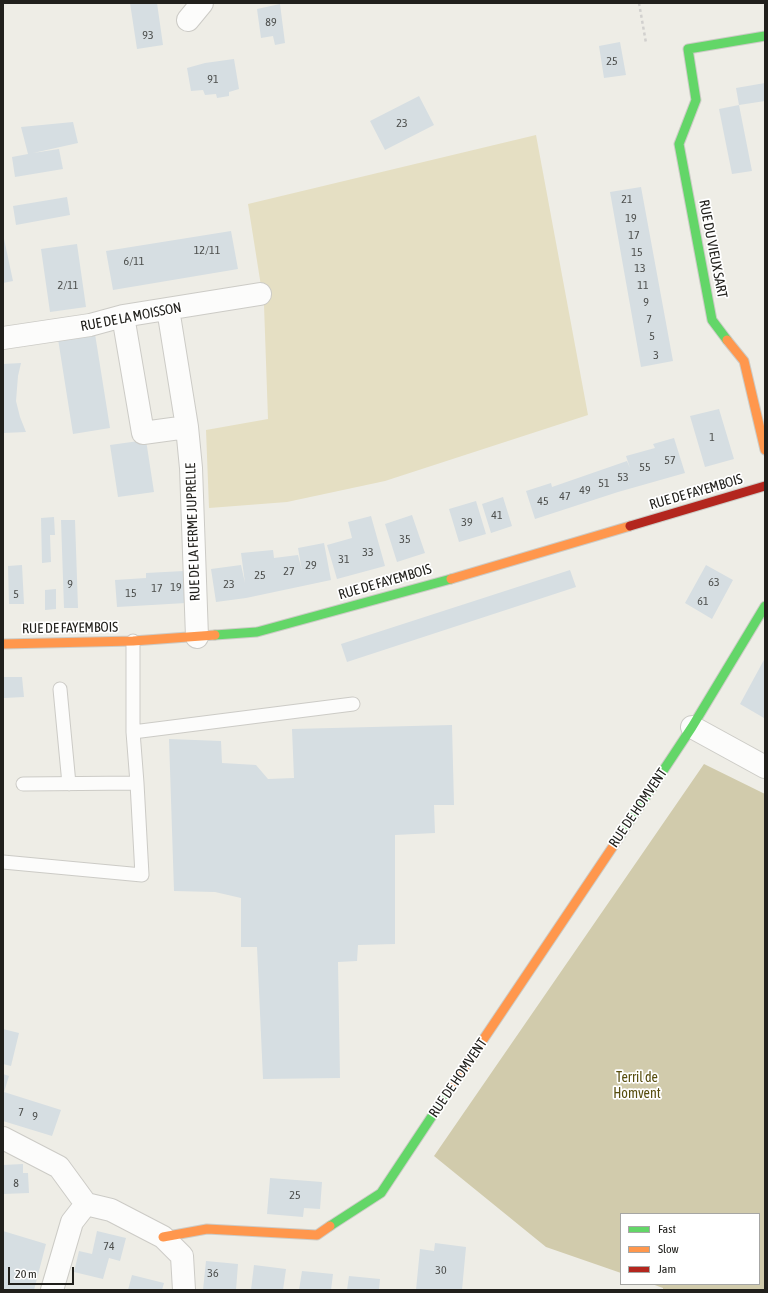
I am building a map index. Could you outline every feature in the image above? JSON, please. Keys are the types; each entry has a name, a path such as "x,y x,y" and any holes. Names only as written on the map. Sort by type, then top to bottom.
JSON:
{"street":[{"path":"188,20 202,3"},
{"name":"RUE DU VIEUX SART","path":"765,36 688,49 696,100 679,144 712,320 744,361 765,450"},
{"name":"RUE DE LA MOISSON","path":"3,338 90,326 123,316 260,294"},
{"name":"RUE DE LA FERME JUPRELLE","path":"168,308 187,427 191,468 197,637"},
{"path":"123,316 142,433 187,427"},
{"name":"RUE DE FAYEMBOIS","path":"3,644 133,641 257,632 475,572 765,486"},
{"name":"RUE DE HOMVENT","path":"163,1237 207,1229 317,1235 381,1193 692,727 765,606"},
{"path":"692,727 765,767"},
{"path":"3,1138 59,1168 86,1204 111,1210 163,1237 182,1256 184,1290"},
{"path":"52,1290 72,1222 86,1204"}],"lane":[{"path":"3,862 142,875 133,732 133,641"},
{"path":"60,689 69,784"},
{"path":"133,732 353,704"},
{"path":"23,784 137,783"}],"path":[{"path":"639,3 646,43"}],"shaded area":[{"path":"536,135 588,415 385,481 287,502 209,508 206,430 268,419 264,305 248,204"}],"green space":[{"name":"Terril de Homvent","path":"704,764 765,794 765,1290 663,1290 663,1288 655,1285 760,1285 760,1213 620,1213 620,1273 546,1247 434,1156"}],"building":[{"path":"130,3 157,3 163,45 137,49"},
{"path":"280,4 285,43 275,45 273,36 261,38 257,9"},
{"path":"620,42 626,75 604,78 599,46"},
{"path":"234,59 239,89 229,92 229,96 217,98 216,94 205,95 203,90 191,91 187,68 205,63"},
{"path":"765,83 765,101 739,105 736,88"},
{"path":"419,96 434,125 385,150 370,121"},
{"path":"739,105 752,171 732,174 719,109"},
{"path":"73,122 78,143 33,153 59,149 63,169 15,177 12,157 28,154 21,127"},
{"path":"641,187 673,361 641,367 610,192"},
{"path":"67,197 70,215 16,225 13,206"},
{"path":"231,231 238,269 113,290 106,251"},
{"path":"3,234 13,281 3,283"},
{"path":"77,244 86,307 50,312 41,249"},
{"path":"95,334 110,428 73,434 58,339"},
{"path":"21,363 18,376 16,401 26,432 3,433 3,364"},
{"path":"719,409 734,459 705,467 690,416"},
{"path":"674,438 685,473 618,492 535,519 526,491 551,483 552,487 627,461 630,468 626,456 655,448 653,444"},
{"path":"146,440 154,492 118,497 110,445"},
{"path":"503,497 512,526 491,533 482,504"},
{"path":"476,501 486,534 459,542 449,509"},
{"path":"412,515 425,553 397,562 385,524"},
{"path":"371,516 385,566 337,579 327,545 352,538 348,522"},
{"path":"54,517 55,535 50,535 51,562 42,563 41,518"},
{"path":"61,520 75,520 78,608 64,608"},
{"path":"324,543 331,580 246,598 216,602 211,569 241,565 245,583 241,553 273,550 274,558 298,555 302,571 298,548"},
{"path":"22,565 24,604 9,604 8,566"},
{"path":"706,565 733,580 712,619 685,603"},
{"path":"570,570 576,587 347,662 341,644"},
{"path":"184,571 186,603 117,607 115,580 146,578 146,573"},
{"path":"56,589 56,609 45,610 45,590"},
{"path":"765,658 765,716 764,718 740,704"},
{"path":"3,677 22,677 24,697 4,698"},
{"path":"452,725 454,805 434,805 435,833 395,835 395,944 358,945 357,961 338,962 340,1078 263,1079 257,947 241,947 241,898 215,892 174,891 169,739 221,741 222,763 256,765 268,779 294,778 292,729"},
{"path":"3,1029 19,1033 11,1066 3,1064"},
{"path":"3,1074 9,1076 4,1092 61,1110 52,1136 3,1121"},
{"path":"23,1164 23,1173 28,1173 29,1193 3,1194 3,1165"},
{"path":"270,1178 322,1182 320,1209 304,1208 303,1217 267,1214"},
{"path":"3,1231 46,1244 34,1290 3,1290"},
{"path":"97,1231 126,1238 120,1261 109,1258 103,1279 74,1272 79,1251 92,1254"},
{"path":"435,1243 466,1247 462,1290 416,1290 420,1249 434,1251"},
{"path":"206,1261 238,1264 236,1290 203,1290"},
{"path":"254,1265 286,1269 283,1290 251,1290"},
{"path":"302,1271 333,1274 331,1290 299,1290"},
{"path":"132,1275 164,1283 162,1290 128,1290"},
{"path":"349,1276 380,1279 379,1290 347,1290"}],"traffic: fast":[{"path":"727,340 712,320 679,144 696,100 688,49 765,36"},
{"path":"215,635 257,632 451,579"},
{"path":"618,839 692,727 765,606"},
{"path":"330,1226 381,1193 450,1089"}],"traffic: slow":[{"path":"727,340 744,361 765,450"},
{"path":"451,579 630,526"},
{"path":"3,644 133,641 215,635"},
{"path":"450,1089 618,839"},
{"path":"163,1237 207,1229 317,1235 330,1226"}],"traffic: jam":[{"path":"630,526 765,486"}]}
